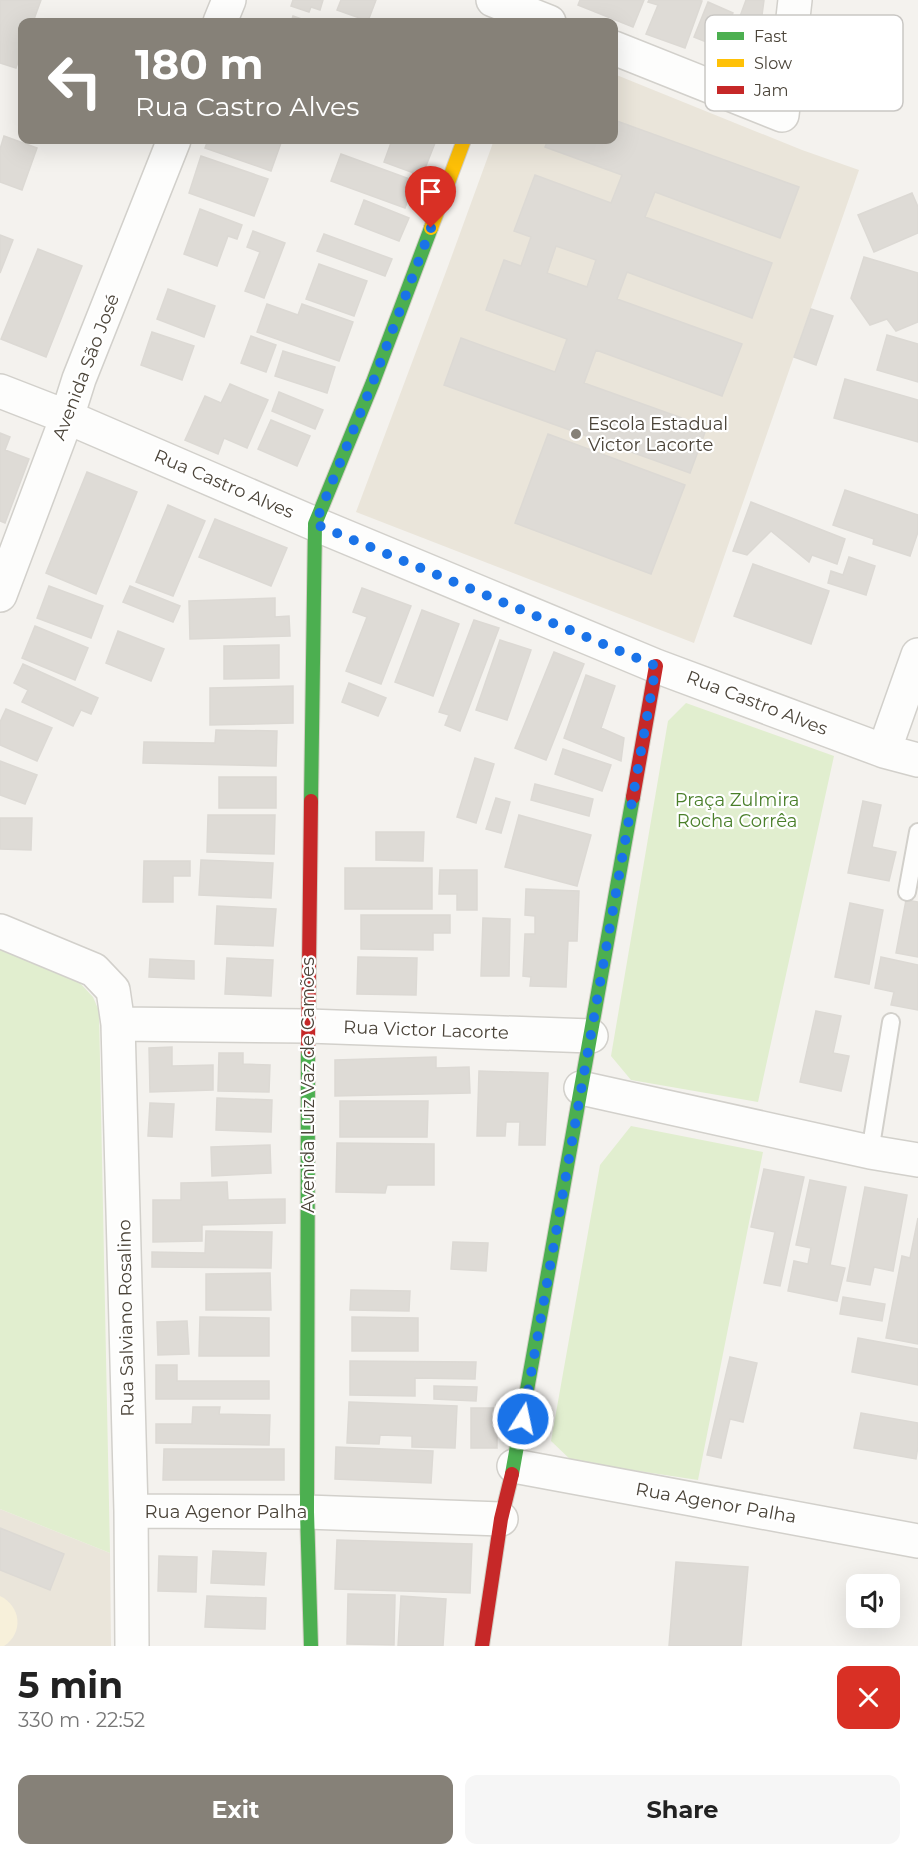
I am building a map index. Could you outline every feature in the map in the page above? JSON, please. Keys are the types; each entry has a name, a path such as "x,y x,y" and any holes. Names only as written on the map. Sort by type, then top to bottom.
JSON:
{"street":[{"path":"222,18 229,0"},
{"path":"793,15 795,0"},
{"path":"507,8 537,18"},
{"path":"618,50 705,84"},
{"name":"Avenida São José","path":"0,595 80,379 172,144"},
{"path":"315,524 373,382 462,144"},
{"name":"Rua Castro Alves","path":"0,391 67,417 315,524 656,666 884,751 918,760"},
{"name":"Avenida Luiz Vaz de Camões","path":"310,1646 307,1512 308,1026 315,524"},
{"path":"884,751 918,655"},
{"path":"482,1646 501,1519 514,1466 656,666"},
{"name":"Rua Salviano Rosalino","path":"0,931 94,970 113,990 118,1024 131,1511 132,1646"},
{"name":"Rua Victor Lacorte","path":"118,1024 308,1026 591,1036"},
{"path":"581,1088 870,1152 918,1160"},
{"name":"Rua Agenor Palha","path":"514,1466 918,1541"},
{"name":"Rua Agenor Palha","path":"131,1511 307,1512 501,1519"}],"lane":[{"path":"907,892 918,832"},
{"path":"870,1152 891,1022"}],"shaded area":[{"name":"Escola Estadual Victor Lacorte","path":"618,76 802,150 859,170 694,643 356,512 493,144 618,144"},
{"path":"0,1509 110,1553 111,1646 0,1646"}],"green space":[{"name":"Praça Zulmira Rocha Corrêa","path":"686,703 834,756 758,1102 631,1080 611,1056 668,721"},
{"path":"0,950 79,982 93,997 99,1011 110,1553 0,1509"},
{"path":"631,1126 763,1152 698,1480 572,1461 551,1441 600,1165"}],"sand":[{"path":"0,1596 12,1606 17,1620 15,1634 4,1646 0,1646"}],"building":[{"path":"0,0 41,0 34,18 18,18 16,68 0,63"},
{"path":"293,0 323,0 320,10 311,7 309,12 291,6"},
{"path":"341,0 376,0 369,18 360,18 337,10"},
{"path":"580,0 644,0 633,27 618,21 618,18 610,18 578,5"},
{"path":"649,0 702,1 685,48 646,34 658,5 648,2"},
{"path":"746,0 764,0 762,15 740,15"},
{"path":"708,2 733,13 732,15 705,15 705,41 694,37"},
{"path":"618,121 799,187 780,238 655,192 645,217 772,263 752,318 627,272 617,299 742,344 722,396 596,350 584,383 707,427 690,473 444,385 461,338 555,372 567,339 486,310 504,260 521,266 531,237 514,231 535,175 611,203 622,175 545,147 546,144 618,144","holes":["556,246 596,260 587,287 547,273"]},
{"path":"4,136 18,141 18,144 37,148 22,190 0,182 0,149"},
{"path":"206,144 281,144 271,171 205,148"},
{"path":"391,144 435,144 422,176 384,162"},
{"path":"341,154 415,181 405,208 331,181"},
{"path":"201,156 268,179 254,216 189,193"},
{"path":"912,193 918,207 918,233 874,252 858,215"},
{"path":"364,200 409,218 399,241 355,224"},
{"path":"200,209 242,225 237,239 228,236 217,266 184,254"},
{"path":"253,231 285,243 264,298 245,291 260,252 247,247"},
{"path":"324,234 392,259 385,276 317,251"},
{"path":"0,235 13,240 0,273"},
{"path":"38,249 82,266 46,357 1,339"},
{"path":"864,257 918,273 918,322 896,331 887,319 870,325 851,298"},
{"path":"319,264 367,281 354,316 306,299"},
{"path":"168,289 215,306 204,337 157,319"},
{"path":"267,304 298,315 302,304 353,322 339,361 257,332"},
{"path":"811,309 833,316 816,365 794,357"},
{"path":"152,332 194,346 182,380 141,365"},
{"path":"887,335 918,344 918,382 877,370"},
{"path":"251,336 276,345 266,372 241,363"},
{"path":"283,351 335,367 327,393 275,376"},
{"path":"845,379 918,400 918,442 834,418"},
{"path":"230,384 268,400 247,448 224,438 218,454 185,440 205,396 221,403"},
{"path":"279,392 323,410 315,429 272,411"},
{"path":"271,420 310,436 297,466 258,449"},
{"path":"0,433 10,437 5,450 29,459 5,523 0,521"},
{"path":"548,434 685,485 651,574 515,523"},
{"path":"87,472 137,492 96,594 46,573"},
{"path":"845,490 918,515 918,532 910,556 873,544 874,539 833,525"},
{"path":"751,502 845,539 837,564 812,555 809,562 771,531 747,555 733,551"},
{"path":"168,505 205,521 173,596 136,582"},
{"path":"215,519 287,548 271,586 199,557"},
{"path":"849,557 875,566 866,595 828,583 831,571 843,575"},
{"path":"753,564 829,591 811,644 734,616"},
{"path":"49,586 103,606 91,638 37,618"},
{"path":"130,586 180,606 173,622 123,602"},
{"path":"362,588 411,606 381,684 346,671 367,617 353,612"},
{"path":"275,598 275,617 289,616 290,636 190,639 189,601"},
{"path":"422,610 459,624 433,696 395,682"},
{"path":"474,620 499,628 460,731 445,725 449,715 439,712"},
{"path":"35,626 88,648 75,680 22,658"},
{"path":"118,631 164,649 151,681 106,663"},
{"path":"500,640 531,650 507,720 476,710"},
{"path":"279,645 279,678 224,679 224,646"},
{"path":"554,652 584,664 546,760 515,748"},
{"path":"23,664 98,698 91,714 81,710 73,726 22,702 28,690 14,683"},
{"path":"586,675 615,686 601,728 624,738 621,761 564,738"},
{"path":"349,683 386,698 378,716 342,702"},
{"path":"293,686 293,723 210,725 210,688"},
{"path":"6,709 52,728 37,761 0,745 0,722"},
{"path":"216,730 277,731 276,766 143,763 144,742 215,743"},
{"path":"563,749 611,765 602,791 555,774"},
{"path":"475,758 494,764 476,823 457,817"},
{"path":"0,761 37,775 25,804 0,795"},
{"path":"219,777 276,777 276,808 219,808"},
{"path":"535,784 593,799 589,816 531,800"},
{"path":"496,798 510,802 501,833 486,829"},
{"path":"863,801 881,805 872,847 896,852 889,881 848,873"},
{"path":"208,815 275,815 274,854 207,852"},
{"path":"519,815 591,835 577,886 505,867"},
{"path":"0,818 32,818 31,850 0,849"},
{"path":"376,832 424,832 423,861 376,860"},
{"path":"201,860 273,863 271,898 199,895"},
{"path":"144,861 190,861 190,876 173,876 173,902 143,902"},
{"path":"345,868 432,868 432,909 345,909"},
{"path":"440,870 477,870 477,910 457,910 457,894 439,894"},
{"path":"526,889 579,891 577,941 568,941 566,987 530,986 531,977 523,976 525,934 535,934 535,916 525,915"},
{"path":"906,900 918,902 918,957 896,953"},
{"path":"850,903 883,910 869,984 835,977"},
{"path":"217,906 276,909 273,946 215,944"},
{"path":"361,915 450,915 450,933 433,933 433,950 361,949"},
{"path":"483,918 510,919 509,976 481,976"},
{"path":"358,957 417,958 416,995 357,994"},
{"path":"881,957 918,965 918,1010 891,1005 894,992 875,988"},
{"path":"227,958 273,960 271,996 225,994"},
{"path":"150,959 194,961 194,979 149,977"},
{"path":"816,1011 841,1016 833,1053 849,1056 841,1091 800,1082"},
{"path":"172,1047 172,1066 213,1065 213,1090 150,1092 149,1048"},
{"path":"219,1053 243,1053 243,1064 270,1065 269,1092 218,1091"},
{"path":"436,1057 436,1068 469,1067 470,1093 335,1096 335,1060"},
{"path":"479,1071 548,1073 545,1145 519,1145 520,1122 506,1122 505,1136 477,1136"},
{"path":"217,1098 272,1100 271,1132 216,1130"},
{"path":"340,1101 428,1101 427,1137 340,1137"},
{"path":"150,1103 174,1104 172,1137 148,1136"},
{"path":"337,1143 434,1144 434,1185 387,1185 385,1193 336,1192"},
{"path":"270,1145 271,1173 212,1176 211,1147"},
{"path":"764,1169 804,1177 780,1286 764,1283 775,1232 751,1227"},
{"path":"810,1180 846,1187 830,1265 845,1268 837,1301 788,1291 794,1261 808,1264 811,1248 796,1245"},
{"path":"227,1182 228,1200 285,1199 285,1223 202,1225 202,1241 153,1242 153,1200 181,1200 181,1183"},
{"path":"865,1187 907,1195 893,1271 874,1267 870,1285 847,1281"},
{"path":"918,1218 918,1344 886,1338 902,1256 910,1258"},
{"path":"206,1231 272,1232 271,1268 152,1267 152,1252 205,1253"},
{"path":"453,1242 488,1243 486,1271 451,1269"},
{"path":"270,1273 271,1310 206,1310 206,1274"},
{"path":"351,1290 410,1291 409,1311 350,1310"},
{"path":"843,1297 885,1304 882,1321 840,1314"},
{"path":"200,1317 269,1318 269,1356 199,1356"},
{"path":"352,1317 418,1318 418,1351 352,1351"},
{"path":"187,1321 189,1354 158,1355 157,1322"},
{"path":"858,1338 918,1349 918,1385 852,1372"},
{"path":"730,1357 757,1363 743,1422 730,1419 721,1458 707,1455"},
{"path":"350,1361 476,1362 475,1379 415,1378 415,1396 350,1395"},
{"path":"156,1365 177,1365 177,1381 269,1381 269,1399 156,1399"},
{"path":"434,1386 477,1387 476,1401 434,1399"},
{"path":"349,1402 457,1406 455,1448 412,1447 412,1436 380,1435 379,1444 347,1443"},
{"path":"193,1407 220,1407 219,1414 270,1415 269,1445 156,1443 156,1424 192,1424"},
{"path":"471,1408 497,1408 497,1448 471,1448"},
{"path":"861,1413 918,1423 916,1459 854,1448"},
{"path":"336,1447 433,1451 431,1483 335,1479"},
{"path":"164,1449 284,1449 284,1480 163,1480"},
{"path":"0,1528 64,1554 50,1590 0,1570"},
{"path":"337,1540 472,1544 470,1593 335,1589"},
{"path":"213,1551 266,1553 264,1585 211,1583"},
{"path":"159,1556 197,1557 196,1592 158,1591"},
{"path":"676,1562 748,1567 741,1646 669,1646"},
{"path":"348,1594 395,1595 394,1645 347,1644"},
{"path":"207,1596 266,1598 265,1629 205,1627"},
{"path":"401,1596 446,1599 443,1646 398,1646"}],"traffic: fast":[{"path":"311,801 315,524 373,382 431,228"},
{"path":"512,1474 633,797"},
{"path":"308,1050 307,1512 311,1646"}],"traffic: slow":[{"path":"431,228 462,144"}],"traffic: jam":[{"path":"633,797 656,666"},
{"path":"308,1050 311,801"},
{"path":"482,1646 501,1519 512,1474"}],"place":[{"name":"Escola Estadual Victor Lacorte","path":"576,434"}],"route":[{"path":"431,228 373,382 315,524 656,666 523,1419"}]}
